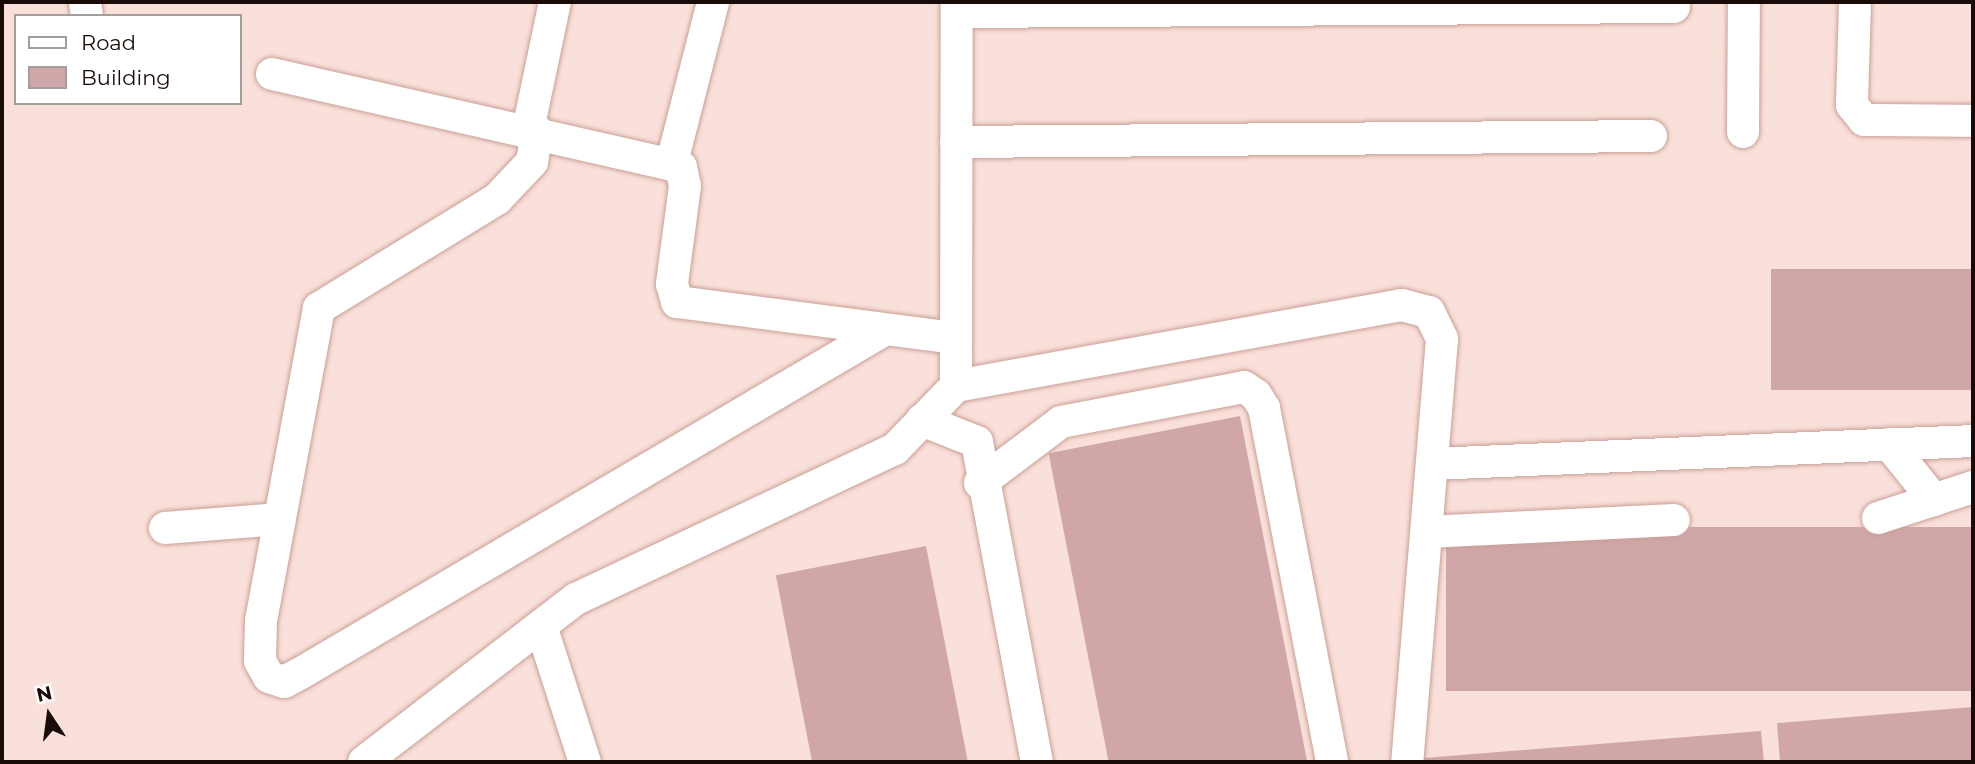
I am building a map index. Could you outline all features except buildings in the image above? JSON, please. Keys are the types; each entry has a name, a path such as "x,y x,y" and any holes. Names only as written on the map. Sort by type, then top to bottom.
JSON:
{"street":[{"path":"555,2 532,131 532,162 498,199 318,308 280,519 260,661 269,677 284,682 884,330"},
{"path":"672,162 713,2"},
{"path":"1743,132 1744,2"},
{"path":"1855,2 1852,105 1864,120 1973,121"},
{"path":"956,386 957,7 1674,7"},
{"path":"272,74 672,162 681,167 685,186 671,284 677,302 956,338"},
{"path":"956,142 1651,136"},
{"path":"364,762 576,599 895,449 956,386 1402,304 1429,312 1442,339 1407,762"},
{"path":"980,483 1061,422 1244,387 1256,395 1264,408 1332,762"},
{"path":"922,420 977,442 980,483 1037,762"},
{"path":"1432,464 1973,441"},
{"path":"1889,444 1934,500"},
{"path":"1878,518 1973,487"},
{"path":"164,528 280,519"},
{"path":"1427,532 1674,520"},
{"path":"541,626 585,762"}]}
